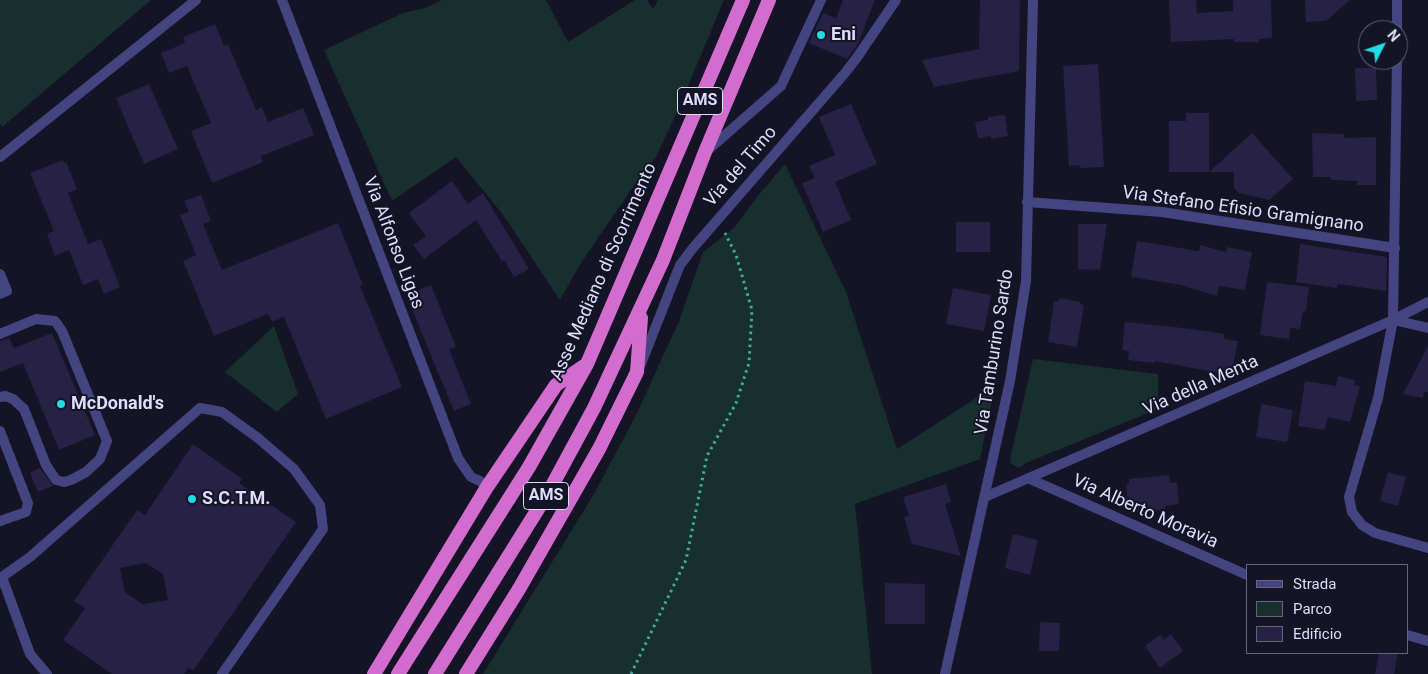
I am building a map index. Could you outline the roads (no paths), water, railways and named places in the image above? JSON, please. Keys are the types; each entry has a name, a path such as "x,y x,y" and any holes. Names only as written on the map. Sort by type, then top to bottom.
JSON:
{"highway":[{"name":"Asse Mediano di Scorrimento","path":"398,674 529,467 587,364 743,0"},
{"name":"AMS","path":"435,674 548,493 594,408 663,260 705,152 769,0"},
{"path":"466,674 519,589 599,449 637,372 641,310"},
{"path":"374,674 487,487 556,385 587,364"}],"street":[{"path":"0,157 196,0"},
{"name":"Via Alfonso Ligas","path":"282,0 458,458 471,477 487,487"},
{"path":"705,152 781,86 821,0"},
{"name":"Via del Timo","path":"637,372 680,264 845,73 896,0"},
{"name":"Via Tamburino Sardo","path":"945,674 1010,381 1026,281 1033,0"},
{"path":"1397,0 1397,20"},
{"path":"1397,70 1393,320 1378,398 1349,497 1352,512 1362,525 1375,533 1428,548"},
{"name":"Via Stefano Efisio Gramignano","path":"1027,202 1162,212 1395,248"},
{"path":"0,274 7,291 0,294"},
{"name":"Via della Menta","path":"985,497 1393,320 1428,302"},
{"path":"0,334 36,320 55,321 62,331 107,441 100,460 86,472 71,480 64,482 56,480 46,465 24,409 13,399 4,396 0,397"},
{"path":"1393,320 1428,328"},
{"path":"47,674 30,654 2,577 30,557 200,408 222,412 258,438 294,469 320,505 323,529 222,674"},
{"path":"0,431 28,503 26,512 0,521"},
{"name":"Via Alberto Moravia","path":"1030,479 1246,575"},
{"path":"1408,635 1428,641"}],"place":[{"name":"Eni","path":"821,35"},
{"name":"McDonald's","path":"61,404"},
{"name":"S.C.T.M.","path":"192,499"}]}
